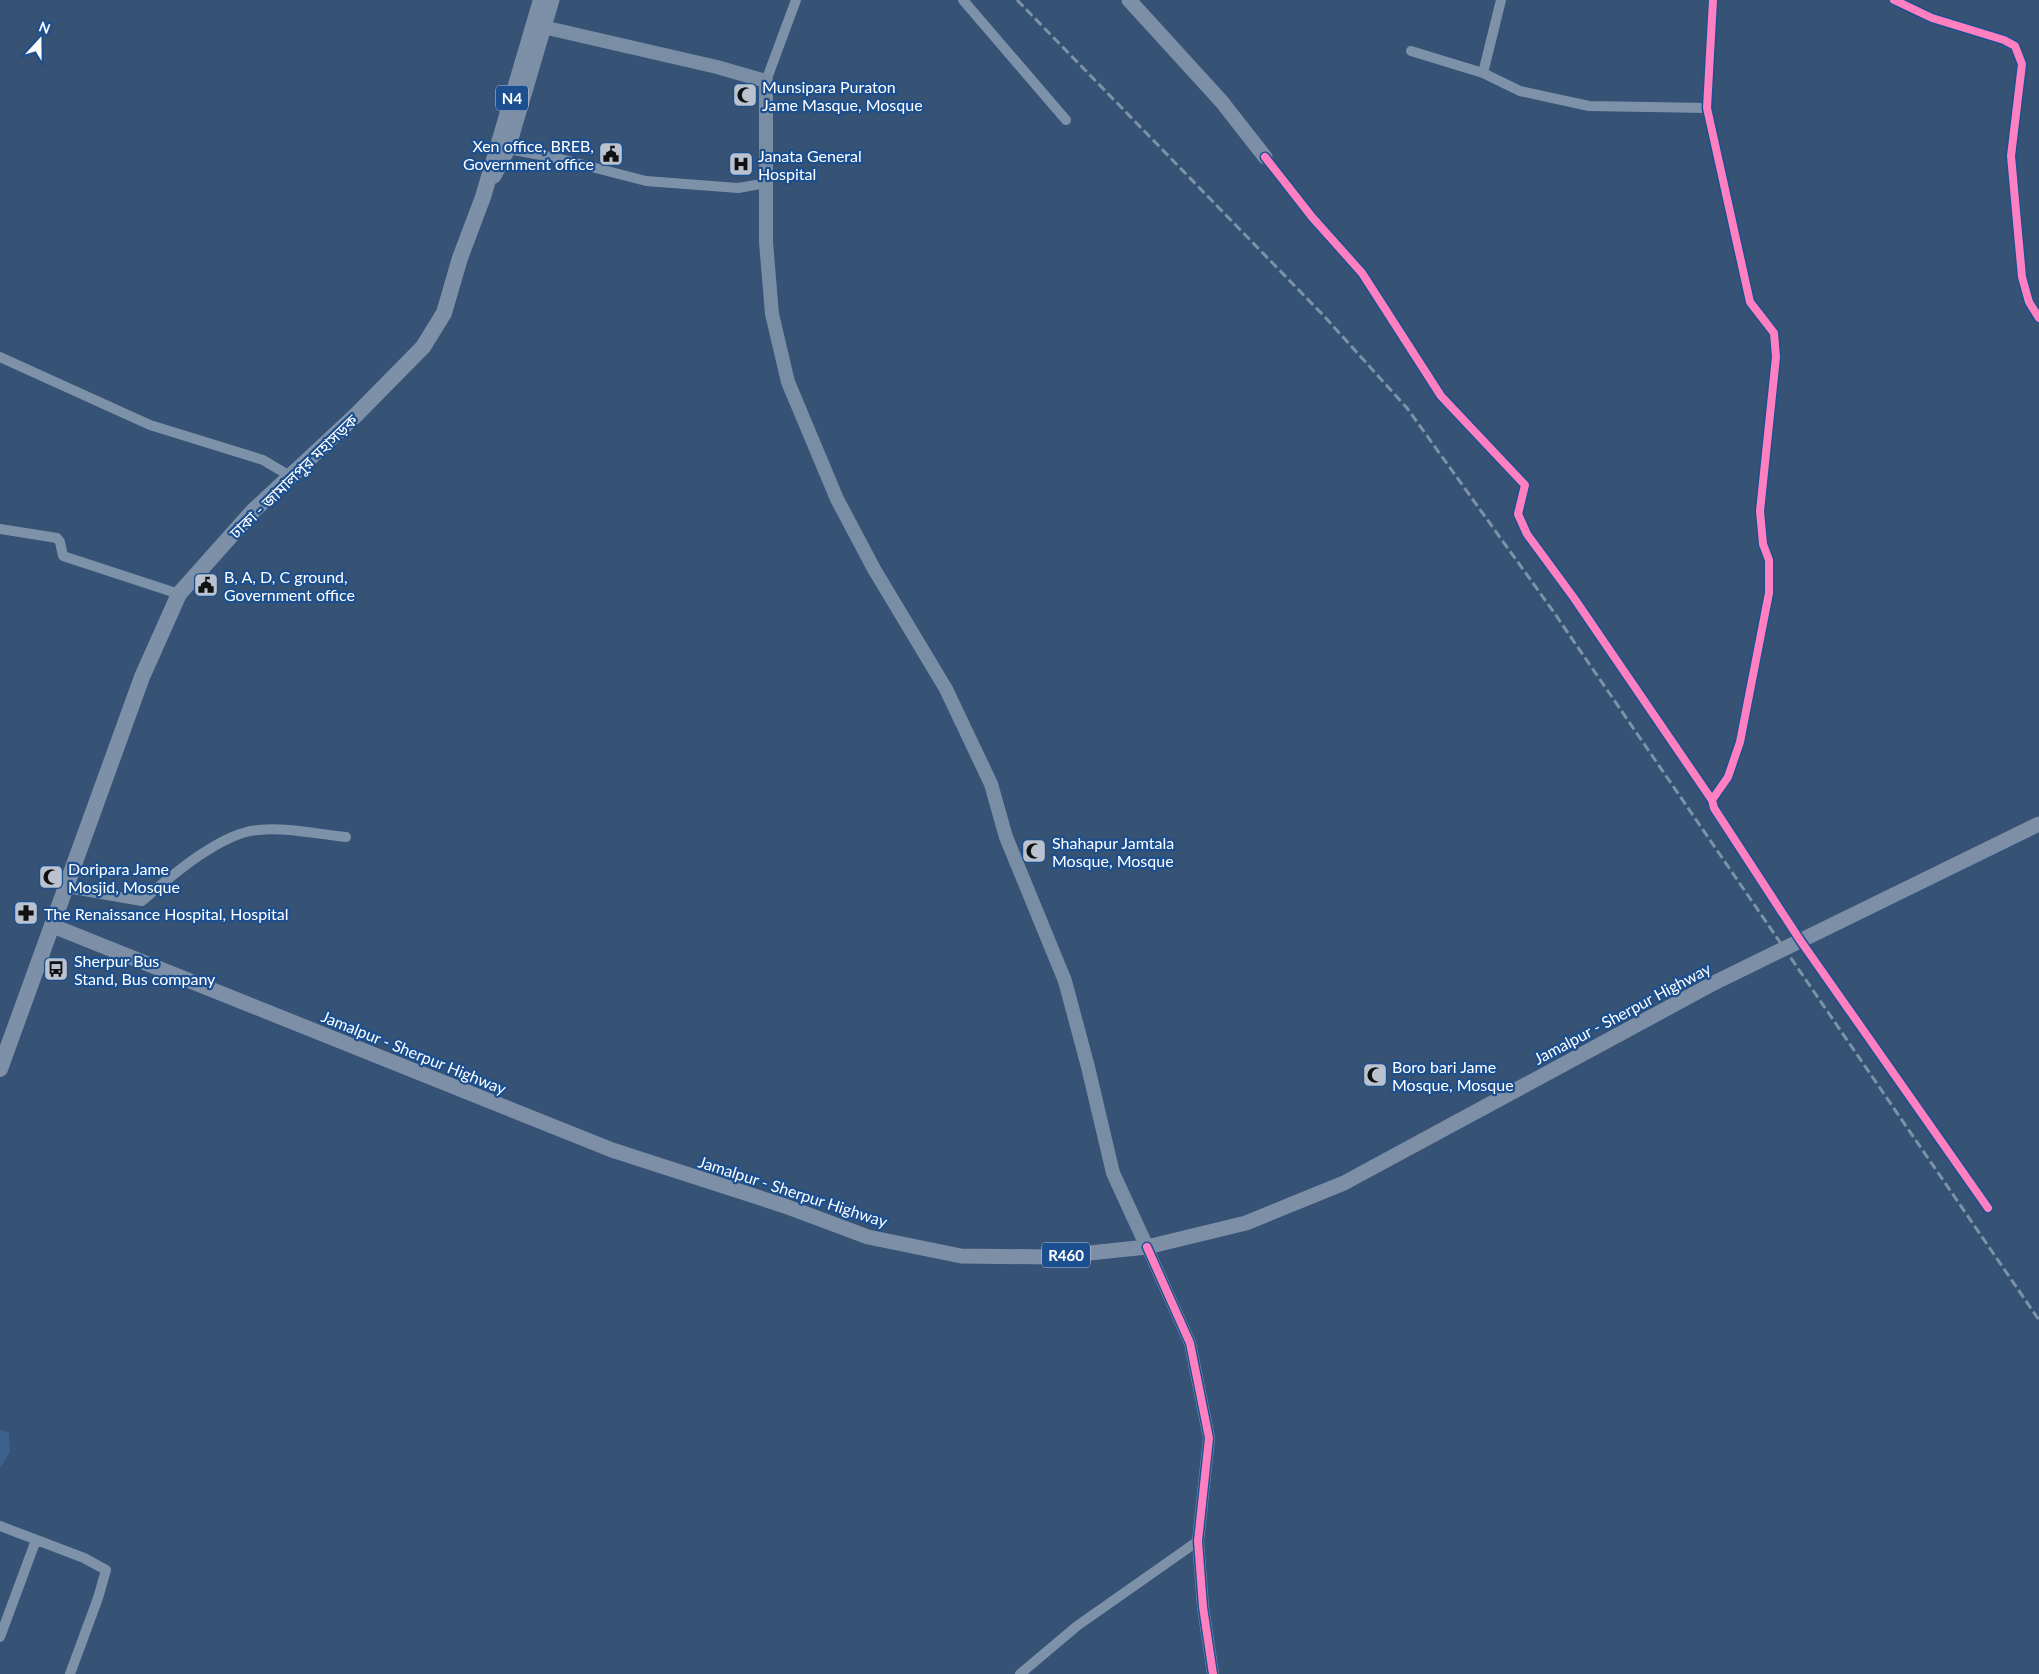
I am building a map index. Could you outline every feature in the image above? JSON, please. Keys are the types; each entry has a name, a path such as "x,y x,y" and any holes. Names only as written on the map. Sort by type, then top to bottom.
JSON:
{"highway":[{"name":"ঢাকা - জামালপুর মহাসড়ক","path":"0,1069 142,677 179,594 253,511 356,415 423,347 444,313 460,258 483,197 541,0"}],"main road":[{"path":"483,197 508,149 552,0"},
{"path":"1129,0 1222,102 1264,156"},
{"path":"544,27 717,67 766,81 766,242 772,314 788,382 837,499 874,569 946,689 991,784 1006,836 1065,982 1088,1067 1113,1173 1147,1248"},
{"name":"Jamalpur - Sherpur Highway","path":"53,926 612,1150 785,1206 868,1237 960,1256 1051,1257 1147,1248 1246,1223 1344,1183 1714,983 2039,824"}],"street":[{"path":"766,81 796,0"},
{"path":"963,0 1066,120"},
{"path":"1484,73 1502,0"},
{"path":"1712,800 1728,777 1740,742 1769,593 1769,560 1762,544 1760,511 1776,357 1774,332 1750,302 1707,108 1713,0"},
{"path":"1894,0 1932,18 2004,40 2015,46 2022,64 2011,156 2022,278 2029,302 2039,318"},
{"path":"1411,51 1484,73 1520,91 1589,106 1707,108"},
{"path":"508,149 561,159 646,181 738,188 767,183"},
{"path":"1264,156 1312,217 1362,273 1441,396 1524,484 1518,514 1527,534 1566,586 1712,800 1714,808 1800,940 1988,1208"},
{"path":"0,357 150,425 263,460 290,476"},
{"path":"0,529 57,538 60,542 63,556 179,594"},
{"path":"67,888 142,901 179,869 193,862 206,851 223,841 256,830 346,837"},
{"path":"1147,1248 1190,1343 1209,1438 1198,1541 1202,1607 1213,1674"},
{"path":"0,1526 84,1558 106,1570 98,1598 70,1674"},
{"path":"0,1637 36,1540"},
{"path":"1020,1674 1077,1626 1198,1541"}],"water":[{"path":"0,1429 9,1433 10,1452 0,1468"}],"railway":[{"path":"1017,0 1324,316 1407,408 1553,611 2039,1320"}],"cycle path":[{"path":"1712,800 1728,777 1740,742 1769,593 1769,560 1763,544 1760,511 1776,357 1774,333 1750,302 1707,108 1713,0"},
{"path":"1894,0 1932,18 2004,40 2015,46 2022,64 2011,156 2022,277 2029,302 2039,318"},
{"path":"1265,157 1312,217 1362,273 1441,396 1525,485 1518,514 1527,534 1574,598 1712,800 1714,808 1800,940 1988,1208"},
{"path":"1147,1247 1190,1343 1209,1438 1198,1541 1203,1607 1213,1674"}],"place":[{"name":"Munsipara Puraton Jame Masque, Mosque","path":"745,95"},
{"name":"Xen office, BREB, Government office","path":"611,154"},
{"name":"Janata General Hospital","path":"741,164"},
{"name":"B, A, D, C ground, Government office","path":"206,585"},
{"name":"Shahapur Jamtala Mosque, Mosque","path":"1034,851"},
{"name":"Doripara Jame Mosjid, Mosque","path":"51,877"},
{"name":"The Renaissance Hospital, Hospital","path":"26,913"},
{"name":"Sherpur Bus Stand, Bus company","path":"56,969"},
{"name":"Boro bari Jame Mosque, Mosque","path":"1375,1075"}]}
